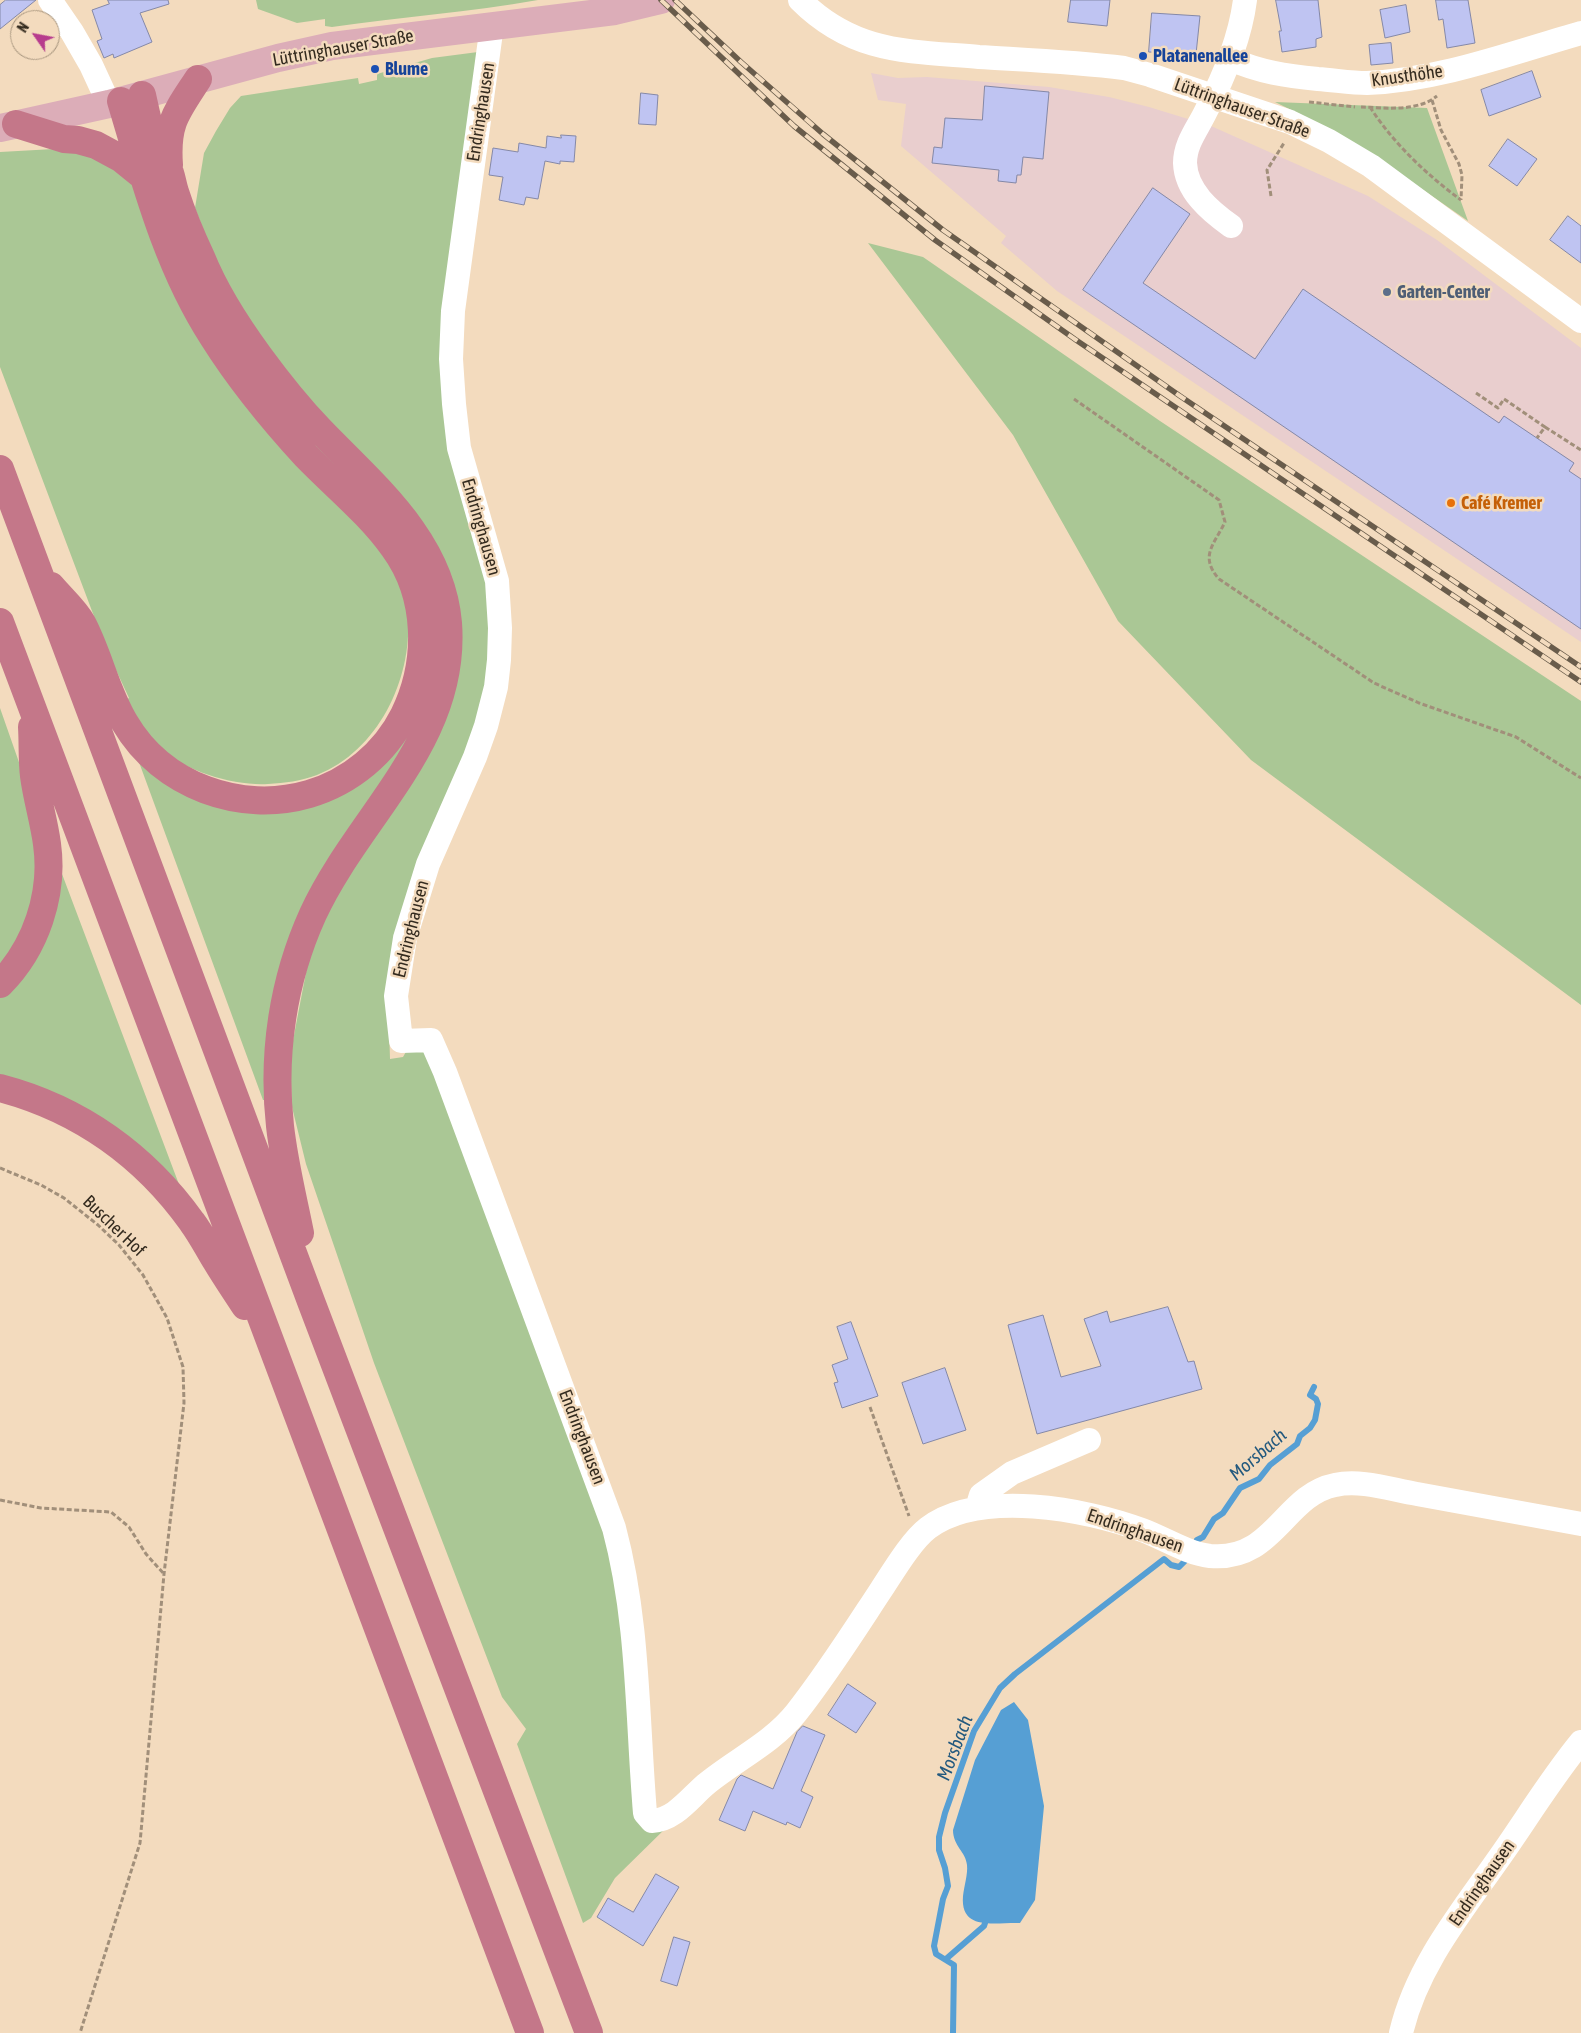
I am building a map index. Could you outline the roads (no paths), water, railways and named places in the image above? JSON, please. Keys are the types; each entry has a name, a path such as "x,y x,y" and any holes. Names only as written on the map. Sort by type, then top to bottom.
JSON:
{"highway":[{"path":"170,174 168,144 171,125 198,80"},
{"path":"124,100 156,148 170,174 202,261 243,332 290,398 378,489 412,529 433,567 446,609 448,661 441,691 430,722 409,764 350,850 322,897 300,947 284,1008 277,1077 280,1127 312,1304"},
{"path":"38,572 81,621 122,718 141,746 156,760 182,778 224,796 256,800 286,799 314,792 343,779 373,757 388,740 402,719 418,681 423,631 416,595 403,563 377,526 280,428 244,384 201,319 178,269 143,176 124,100"},
{"path":"8,126 64,139 96,144 122,159 143,176"},
{"path":"0,469 312,1304 589,2033"},
{"path":"0,622 530,2033"},
{"path":"0,984 17,964 32,940 42,912 46,888 47,846 34,777 31,702"},
{"path":"0,1088 57,1108 86,1123 132,1155 151,1172 194,1224 273,1350"}],"main road":[{"name":"Lüttringhauser Straße","path":"8,126 124,100 278,58 332,46 594,14 662,0"}],"street":[{"path":"50,0 72,32 91,65 124,100"},
{"name":"Lüttringhauser Straße","path":"800,0 820,18 841,31 866,42 899,51 1124,68 1290,122 1329,141 1371,166 1578,313"},
{"path":"1231,226 1203,203 1188,176 1185,164 1186,150 1230,59 1237,38 1245,0"},
{"name":"Endringhausen","path":"492,25 454,311 451,359 454,404 460,448 497,581 500,628 499,660 496,688 486,726 475,757 428,864 416,898 400,965 396,996 402,1041 432,1040 609,1509 622,1556 630,1611 638,1691 645,1813 652,1822 660,1821 679,1809 706,1784 760,1748 787,1724 815,1688 905,1555 928,1528 964,1510 989,1506 1069,1510 1116,1521 1208,1556 1226,1555 1247,1550 1264,1539 1302,1502 1319,1489 1338,1484 1382,1488 1581,1524"},
{"name":"Knusthöhe","path":"1230,59 1256,70 1288,76 1366,83 1416,77 1454,69 1581,33"},
{"path":"977,1508 981,1495 1012,1473 1089,1440"},
{"name":"Endringhausen","path":"1401,2033 1406,2009 1436,1948 1581,1742"}],"water":[{"path":"1014,1702 1028,1720 1044,1806 1035,1900 1020,1923 981,1923 967,1915 964,1907 963,1896 967,1865 955,1840 953,1830 975,1760 1001,1710"}],"waterway":[{"name":"Morsbach","path":"1197,1540 1203,1537 1214,1519 1223,1513 1240,1488 1259,1479 1270,1465 1297,1444 1300,1436 1310,1428 1315,1420 1318,1404 1316,1399 1310,1395 1314,1387"},
{"name":"Morsbach","path":"953,2033 954,1965 936,1954 934,1946 943,1899 948,1886 939,1850 939,1837 945,1813 974,1731 1000,1688 1015,1674 1164,1559 1171,1565 1179,1567 1187,1559"},
{"name":"Morsbach","path":"946,1959 984,1926 985,1923"}],"railway":[{"path":"661,0 794,126 935,240 1076,340 1581,682"},
{"path":"675,0 741,62 823,134 943,230 1180,396 1581,667"}],"place":[{"name":"Platanenallee","path":"1143,56"},
{"name":"Blume","path":"375,69"},
{"name":"Garten-Center","path":"1387,292"},
{"name":"Café Kremer","path":"1451,503"}]}
